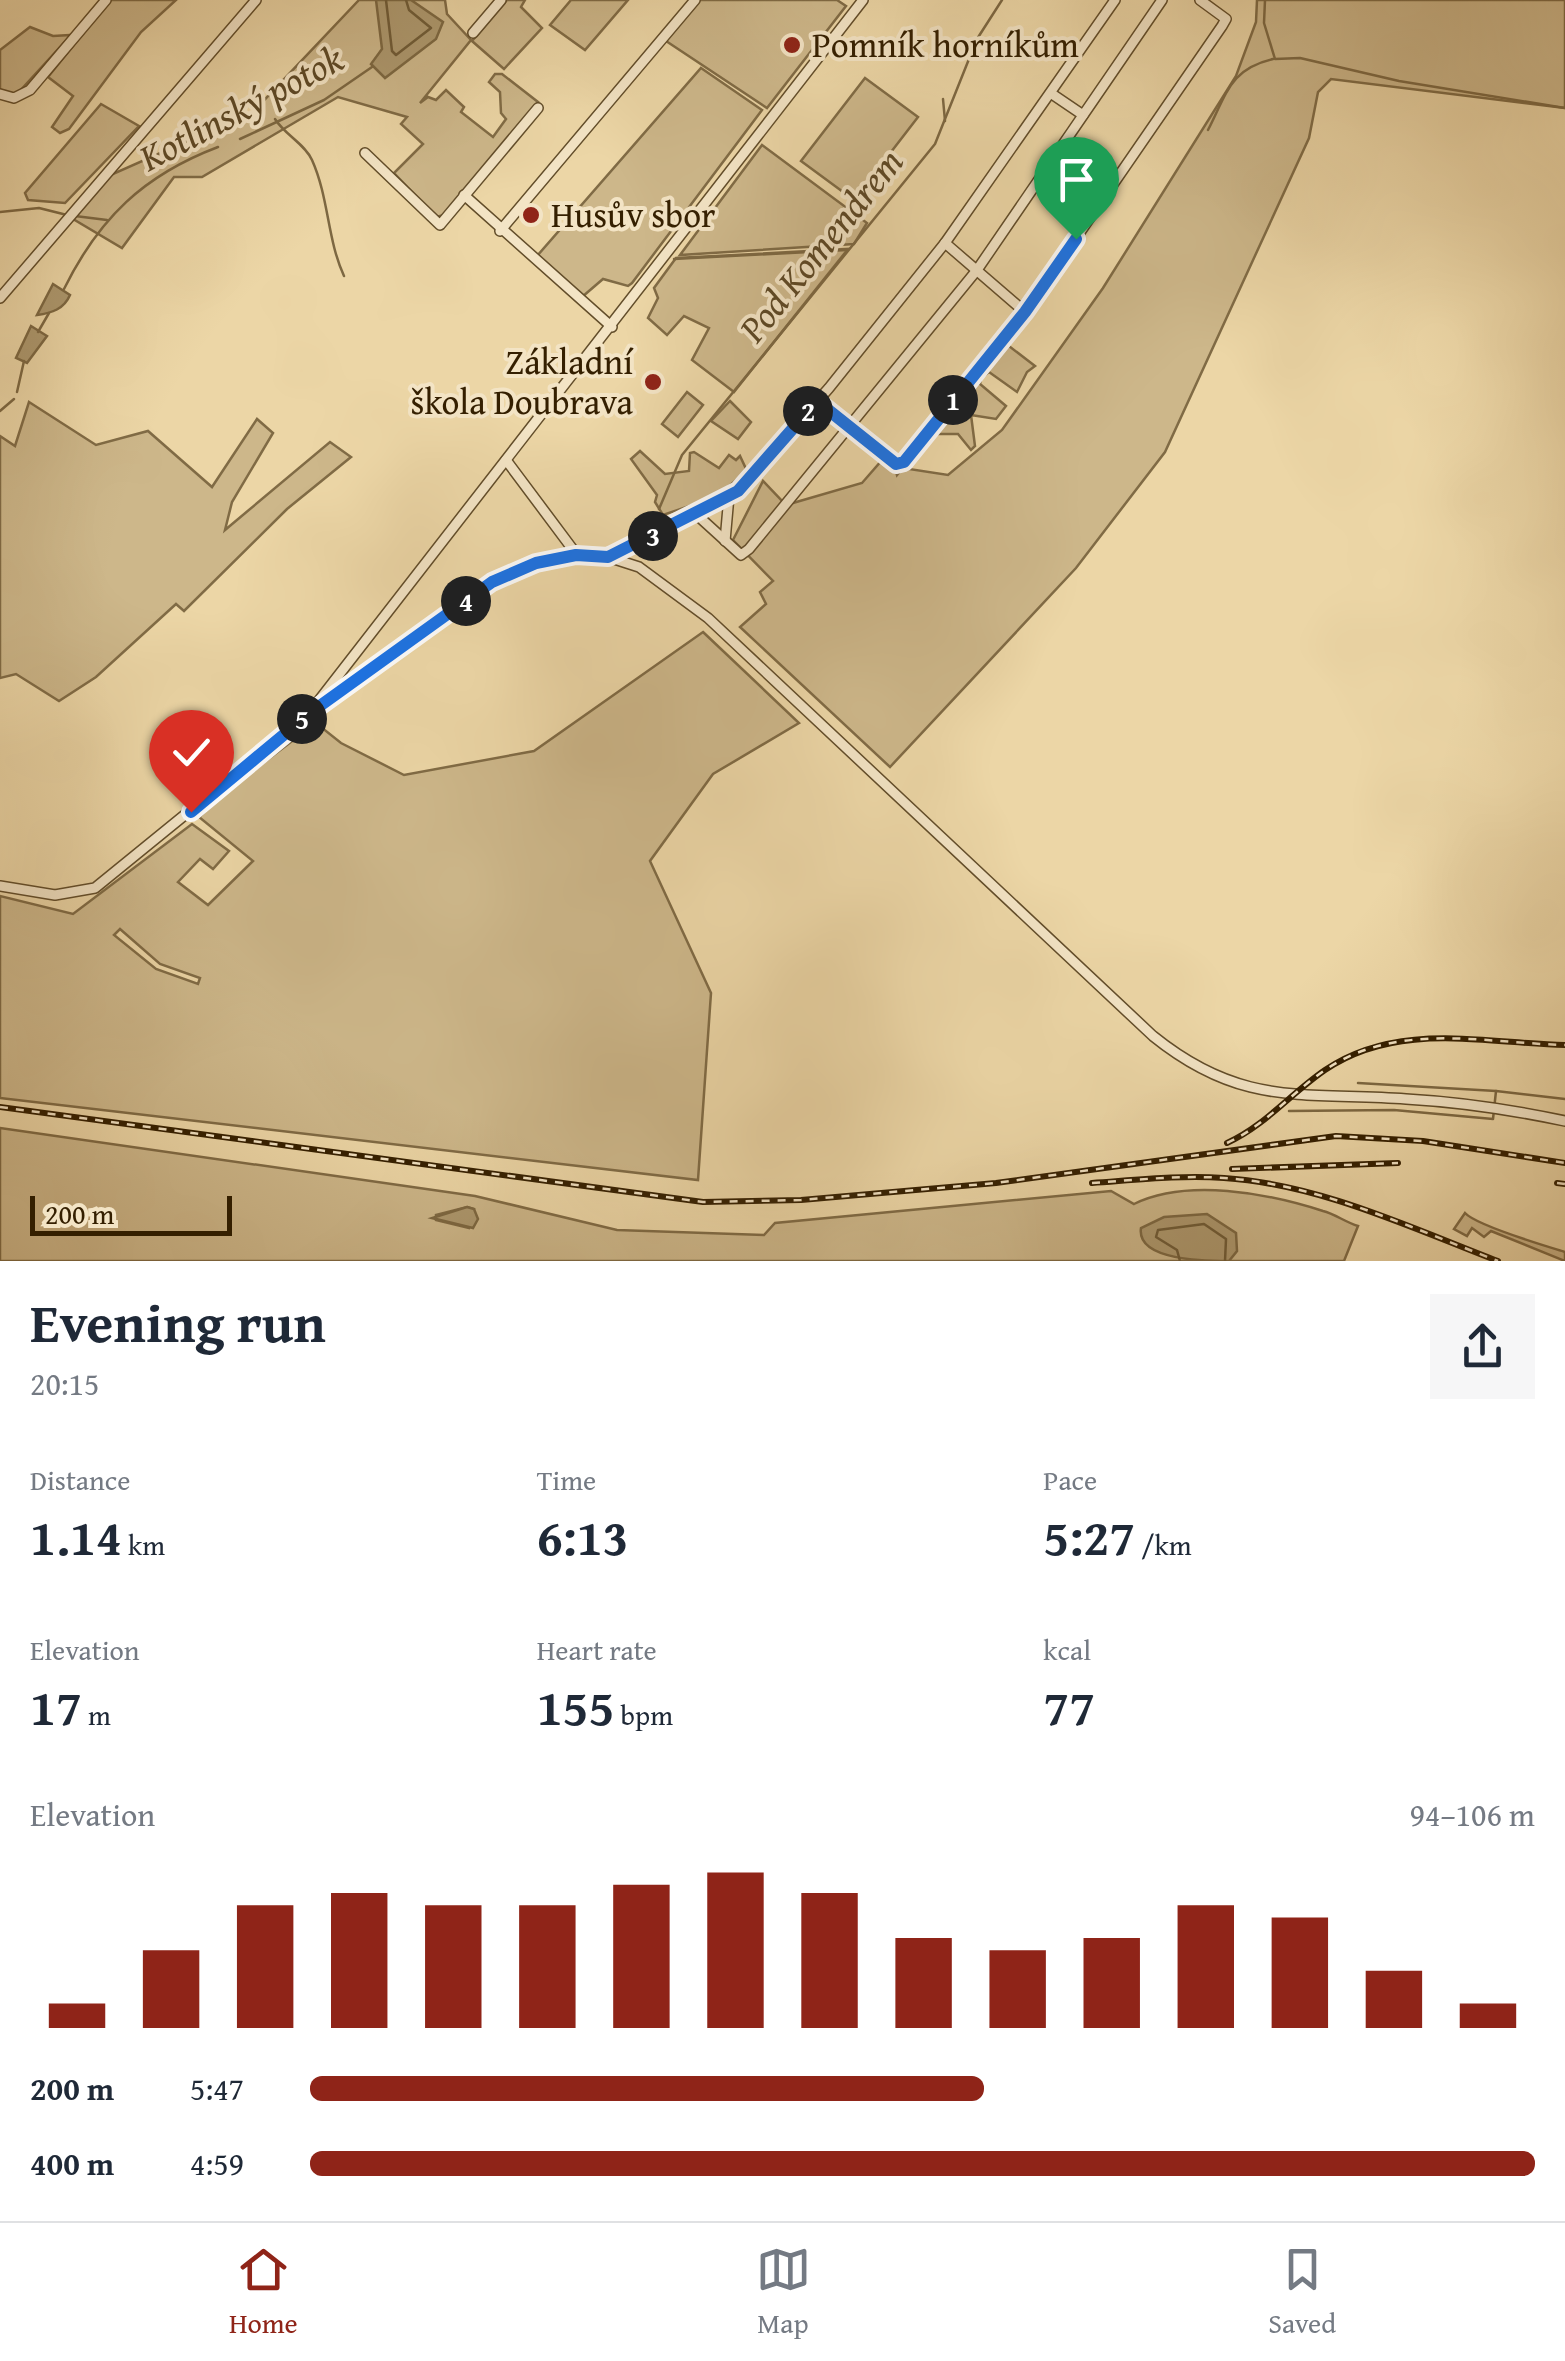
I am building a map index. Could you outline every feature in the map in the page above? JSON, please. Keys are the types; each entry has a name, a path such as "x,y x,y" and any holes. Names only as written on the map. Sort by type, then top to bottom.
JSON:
{"street":[{"path":"0,94 14,98 30,90 106,0"},
{"path":"0,298 256,0"},
{"path":"473,33 501,0"},
{"path":"500,231 695,0"},
{"path":"310,713 863,0"},
{"path":"608,557 698,515 729,496 817,401 945,243 1115,0"},
{"path":"698,515 740,555 749,549 977,270 1162,0"},
{"path":"817,401 896,464 904,462 1025,312 1222,26 1226,18 1200,0"},
{"path":"1052,94 1083,115"},
{"path":"365,153 440,225 538,108"},
{"path":"464,195 612,327"},
{"path":"945,243 1025,312"},
{"path":"506,460 576,555"},
{"path":"725,541 729,496"},
{"path":"639,567 643,541"},
{"path":"0,886 55,896 95,888 310,713 492,582 536,563 576,555 608,557 639,567 708,618 1153,1036 1188,1063 1223,1081 1254,1090 1425,1100 1565,1121"}],"shaded area":[{"path":"110,0 176,0 141,32 69,129 60,133 52,127 73,96 48,77"},
{"path":"359,0 445,0 447,14 471,40 420,103 428,97 436,100 446,90 464,107 461,112 493,137 506,119 501,113 500,92 489,82 495,74 502,74 538,102 444,215 436,217 394,173 423,144 401,124 407,117 338,97 202,177 174,177 122,248 68,216 106,177 253,112"},
{"path":"507,0 525,0 521,7 542,28 504,69 472,41"},
{"path":"571,0 628,0 585,50 550,25"},
{"path":"698,0 837,0 846,6 767,108 666,41"},
{"path":"1257,0 1565,0 1565,108 1331,79 1318,92 1309,138 1165,452 1076,568 890,767 740,627 766,604 760,592 773,581 733,540 763,481 786,505 862,483 883,459 895,467 897,475 903,468 948,475 1002,430 1103,288 1236,76 1256,22"},
{"path":"30,27 53,36 71,35 17,94 0,91 0,50"},
{"path":"701,68 762,110 632,283 628,286 603,279 582,297 537,256"},
{"path":"865,78 918,117 854,200 801,161"},
{"path":"101,104 139,126 65,203 28,200 25,193"},
{"path":"762,145 867,223 854,244 680,255"},
{"path":"848,249 734,392 692,360 709,328 684,316 667,335 648,318 658,298 654,288 676,258"},
{"path":"1005,343 1035,366 1027,372 1017,392 989,372 981,378 980,384 1006,406 996,419 971,415 975,446 971,450 958,434 931,434"},
{"path":"687,392 703,405 678,437 662,424"},
{"path":"730,401 751,422 738,439 711,421"},
{"path":"29,402 96,445 148,431 212,487 257,419 273,433 232,502 225,530 330,442 351,457 287,509 184,611 176,604 96,677 59,701 16,674 0,678 0,436 15,446"},
{"path":"640,451 665,474 689,471 690,453 694,452 719,468 729,455 736,460 740,456 747,471 716,497 663,515 655,502 657,495 631,459"},
{"path":"703,632 799,723 713,774 650,861 711,993 698,1180 0,1098 0,896 73,914 192,824 229,851 213,869 200,859 178,882 208,905 253,861 199,817 230,788 316,723 341,743 404,775 534,751","holes":["120,929 160,964 200,978 198,984 156,969 114,935"]},
{"path":"0,1128 475,1196 617,1230 764,1235 775,1223 1111,1191 1134,1204 1155,1196 1202,1190 1277,1199 1327,1212 1358,1226 1344,1261 0,1261","holes":["467,1207 474,1209 469,1228 436,1220 436,1215"]},
{"path":"1465,1213 1497,1229 1565,1252 1565,1261 1491,1231 1484,1237 1472,1228 1467,1236 1454,1229"}],"water":[{"path":"376,0 411,0 443,22 436,39 385,78 371,64 382,49"},
{"path":"53,284 70,295 57,310 37,315"},
{"path":"31,326 47,336 27,363 16,358"},
{"path":"467,1207 474,1209 478,1219 473,1228 432,1218"},
{"path":"1207,1214 1236,1233 1237,1251 1229,1261 1175,1257 1150,1247 1142,1239 1141,1228 1164,1217"}],"waterway":[{"name":"Pod Komendrem","path":"659,509 682,455 935,144 977,39 1002,0"},
{"path":"1265,0 1264,23 1275,59 1300,58 1399,81 1565,108"},
{"path":"1208,130 1239,76 1273,59"},
{"name":"Kotlinský potok","path":"240,139 324,100 372,67"},
{"path":"943,99 945,121"},
{"path":"275,119 312,160 344,276"},
{"name":"Kotlinský potok","path":"64,289 92,241 126,202 168,171 218,147"},
{"path":"0,212 39,208 67,215"},
{"path":"75,216 107,220"},
{"path":"674,259 847,250"},
{"name":"Kotlinský potok","path":"38,332 49,313"},
{"name":"Kotlinský potok","path":"17,392 24,361"},
{"name":"Kotlinský potok","path":"0,411 14,399"},
{"path":"1358,1083 1496,1091"},
{"path":"1289,1111 1394,1110 1493,1119 1496,1091 1565,1099"}],"railway":[{"path":"1227,1143 1254,1127 1325,1070 1381,1045 1441,1038 1565,1045"},
{"path":"0,1107 703,1202 801,1200 996,1183 1336,1136 1423,1141 1565,1163"},
{"path":"1232,1169 1398,1163"},
{"path":"1092,1183 1191,1177 1259,1182 1363,1209 1498,1261"},
{"path":"1557,1183 1565,1184"}],"place":[{"name":"Pomník horníkům","path":"792,45"},
{"name":"Husův sbor","path":"531,215"},
{"name":"Základní škola Doubrava","path":"653,382"}],"route":[{"path":"191,812 310,713 492,582 536,563 576,555 608,557 698,515 738,491 817,401 896,464 904,462 1025,312 1076,239"}]}
